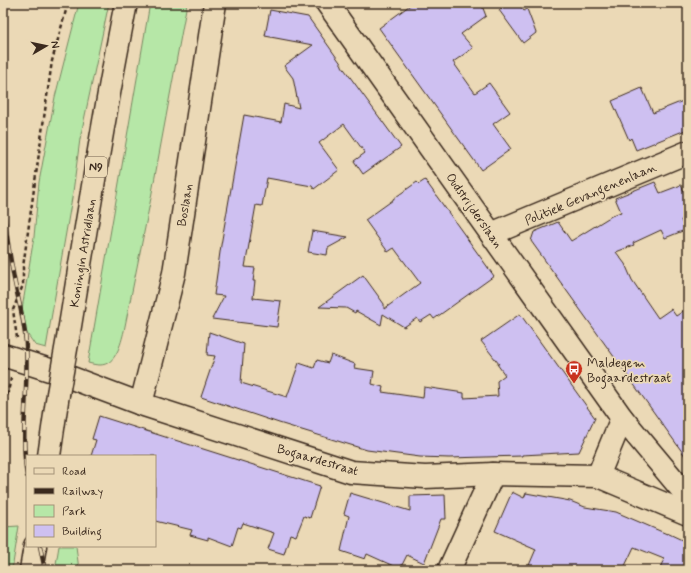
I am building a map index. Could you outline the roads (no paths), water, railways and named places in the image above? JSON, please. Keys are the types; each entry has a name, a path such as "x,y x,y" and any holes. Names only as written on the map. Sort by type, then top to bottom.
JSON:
{"street":[{"name":"Koningin Astridlaan","path":"49,455 98,153 126,3"},
{"name":"Boslaan","path":"141,404 174,273 215,3"},
{"name":"Oudstrijderslaan","path":"327,3 622,418 688,498"},
{"name":"Politiek Gevangenenlaan","path":"491,234 688,152"},
{"name":"Bogaardestraat","path":"9,357 53,371 141,404 351,472 425,477 493,474 598,476 688,514"},
{"path":"598,476 622,418"},
{"path":"449,570 493,474"},
{"path":"31,570 35,547"}],"railway":[{"path":"3,209 25,336 27,361 24,427 26,468"},
{"path":"40,547 45,570"}],"place":[{"name":"Maldegem Bogaardestraat","path":"574,384"}]}
